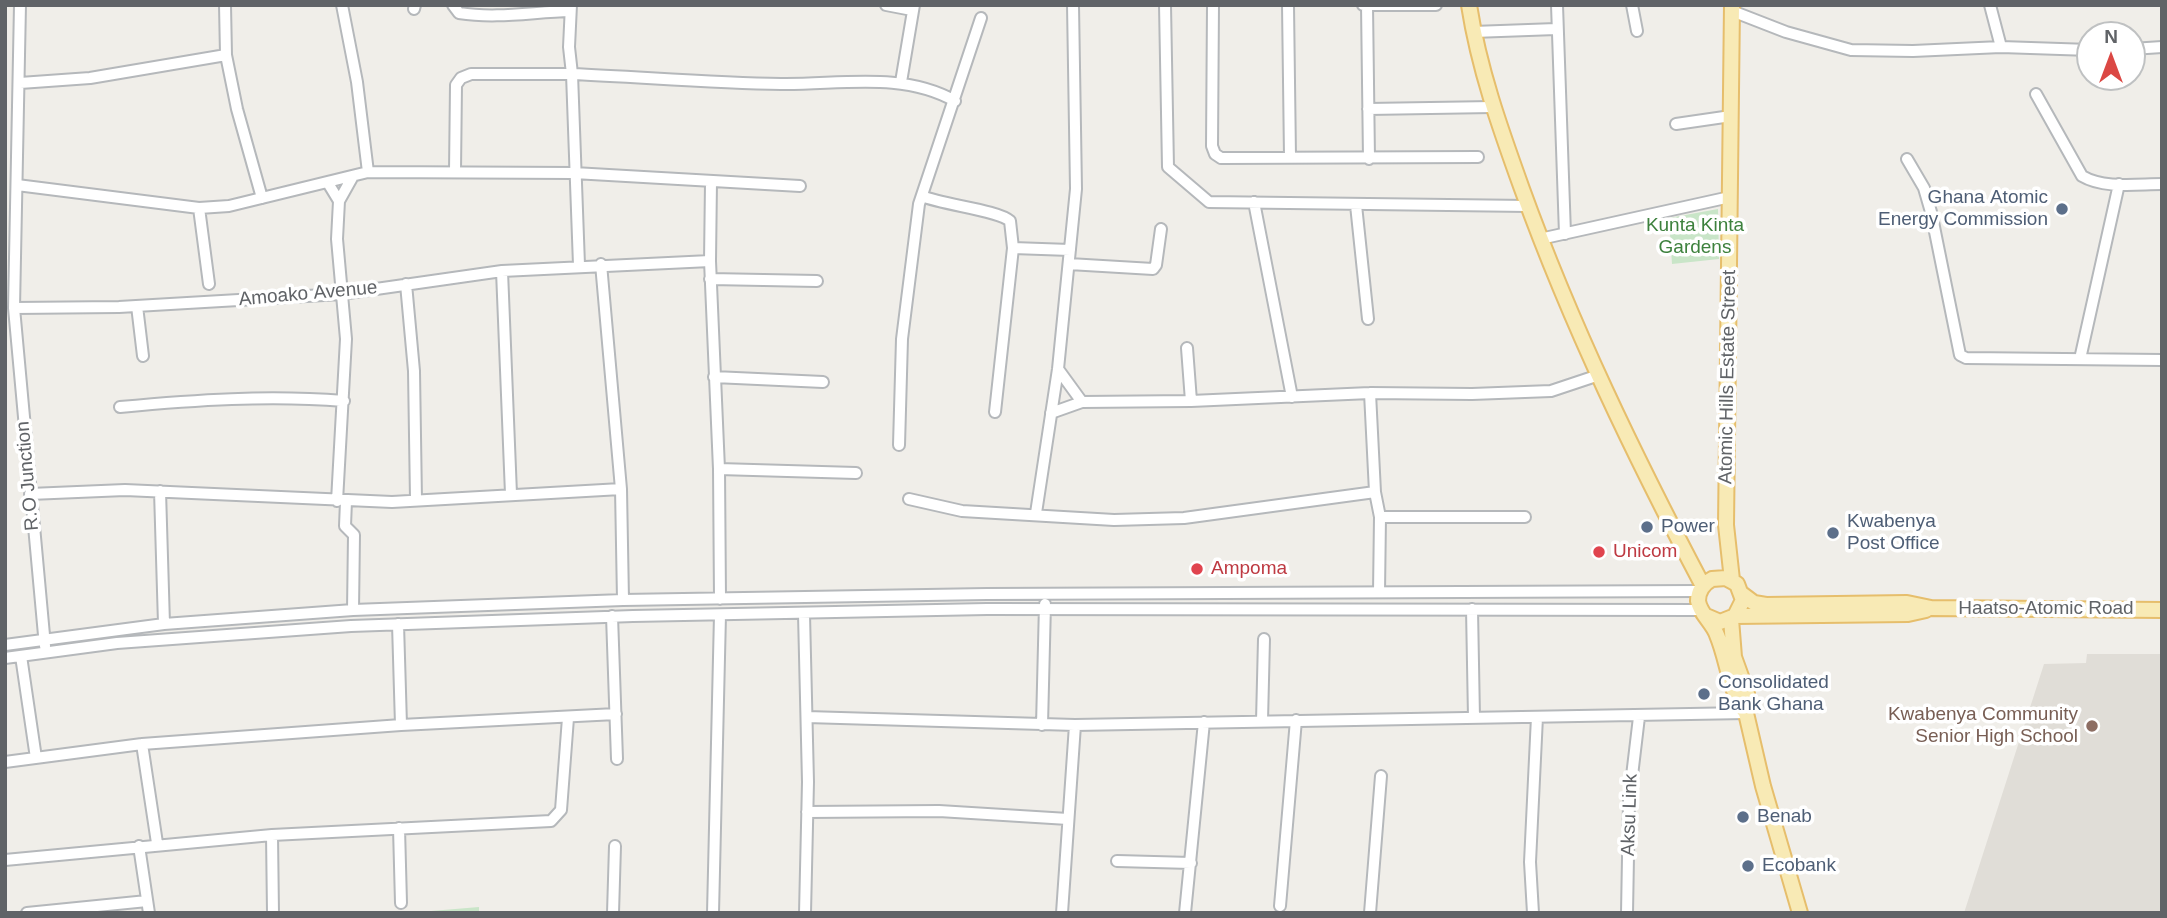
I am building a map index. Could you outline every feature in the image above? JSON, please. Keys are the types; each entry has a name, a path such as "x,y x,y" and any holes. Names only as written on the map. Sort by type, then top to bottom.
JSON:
{"main road":[{"path":"1469,5 1473,32 1493,107 1540,239 1596,376 1701,589 1703,613 1717,635 1735,696 1746,713"},
{"name":"Atomic Hills Estate Street","path":"1732,8 1731,310 1726,524 1732,580"},
{"path":"1701,589 1716,578 1732,580 1742,594 1759,605 1907,603 1931,608"},
{"path":"1742,594 1742,607 1733,618 1734,657 1747,693 1746,713 1763,786 1800,913"},
{"path":"1703,613 1720,622 1733,618 1908,614 1931,608"},
{"name":"Haatso-Atomic Road","path":"1931,608 2162,610"}],"street":[{"name":"R.O Junction","path":"20,5 14,308 45,646"},
{"path":"225,5 226,55 262,198"},
{"path":"342,5 357,82 368,172"},
{"path":"453,5 459,13 478,16 571,8 574,173 579,265"},
{"path":"886,5 913,7 901,82"},
{"path":"1036,513 1058,369 1076,189 1073,5"},
{"path":"1165,5 1168,167 1209,202 1528,206"},
{"path":"1213,5 1215,155 1222,158 1478,157"},
{"path":"1288,5 1290,157"},
{"path":"1368,159 1365,5 1436,5"},
{"path":"1556,5 1565,234"},
{"path":"1632,5 1637,30"},
{"path":"1990,5 2001,47"},
{"path":"1732,8 1786,32 1850,50 1913,51 2001,47 2076,50"},
{"path":"898,445 902,339 919,204 981,18"},
{"path":"1473,32 1556,29"},
{"path":"20,83 90,78 226,55"},
{"path":"455,171 456,85 461,78 471,74 572,74 779,84 901,82 930,89 954,101"},
{"path":"2036,94 2082,177 2091,182 2162,184"},
{"path":"1368,108 1493,107"},
{"path":"1676,124 1731,116"},
{"path":"1907,159 1924,187 1931,212 1960,355 1966,358 2162,360"},
{"path":"17,185 199,208 229,206 368,172 574,173 800,186"},
{"path":"339,201 353,176"},
{"path":"711,182 710,279 719,469 720,599"},
{"path":"328,183 339,201 341,294 346,340 341,501 345,526 354,534 353,610"},
{"path":"2080,359 2119,184"},
{"path":"922,196 967,209 1004,215 1010,221 1013,248 995,412"},
{"path":"1540,239 1730,197"},
{"path":"1254,202 1292,397"},
{"path":"1356,205 1368,319"},
{"path":"199,208 209,284"},
{"path":"1069,264 1153,269 1156,265 1161,229"},
{"path":"1013,248 1070,250"},
{"name":"Amoako Avenue","path":"14,308 137,306 341,294 502,271 579,265 710,261"},
{"path":"601,264 621,489 623,600"},
{"path":"502,271 511,494"},
{"path":"710,279 817,282"},
{"path":"406,284 414,371 416,500"},
{"path":"137,306 143,356"},
{"path":"1187,348 1191,401"},
{"path":"1058,369 1082,402"},
{"path":"5,371 18,373"},
{"path":"1051,413 1082,402 1191,401 1370,393 1472,394 1551,391 1596,376"},
{"path":"714,377 823,382"},
{"path":"1370,393 1375,492 1380,517 1379,592"},
{"path":"120,407 208,399 291,397 344,401"},
{"path":"719,469 856,473"},
{"path":"30,494 101,490 341,501 416,500 621,489"},
{"path":"160,492 164,624"},
{"path":"909,499 962,512 1036,513 1114,520 1184,518 1375,492"},
{"path":"1380,517 1525,517"},
{"path":"5,658 21,656 45,646 164,624 353,610 623,600 1701,589"},
{"path":"1042,725 1045,594"},
{"path":"5,645 117,643 398,624 612,616 1045,609 1472,609 1703,613"},
{"path":"1472,609 1474,718"},
{"path":"804,614 807,717 805,913"},
{"path":"713,913 720,615"},
{"path":"612,616 617,759"},
{"path":"398,624 401,724"},
{"path":"1262,721 1264,639"},
{"path":"21,656 36,758"},
{"path":"807,717 1075,725 1746,713"},
{"path":"5,762 142,744 401,724 616,714"},
{"path":"1533,913 1530,862 1537,717"},
{"name":"Aksu Link","path":"1627,913 1629,801 1639,717"},
{"path":"5,860 272,835 551,821 561,810 568,718"},
{"path":"1280,906 1296,720"},
{"path":"1185,913 1205,722"},
{"path":"1062,913 1075,725"},
{"path":"142,744 158,844"},
{"path":"1370,913 1381,776"},
{"path":"807,812 939,811 1068,819"},
{"path":"399,828 401,903"},
{"path":"272,835 273,913"},
{"path":"139,846 149,913"},
{"path":"613,913 615,846"},
{"path":"1117,861 1191,863"},
{"path":"27,913 147,901"}],"shaded area":[{"name":"Kwabenya Community Senior High School","path":"2087,654 2161,654 2162,913 1964,913 2044,664 2086,663"}],"green space":[{"name":"Kunta Kinta Gardens","path":"1718,209 1719,259 1672,264 1669,218"},
{"path":"479,907 479,913 407,913"}],"place":[{"name":"Ghana Atomic Energy Commission","path":"2062,209"},
{"name":"Power","path":"1647,527"},
{"name":"Kwabenya Post Office","path":"1833,533"},
{"name":"Unicom","path":"1599,552"},
{"name":"Ampoma","path":"1197,569"},
{"name":"Consolidated Bank Ghana","path":"1704,694"},
{"name":"Kwabenya Community Senior High School","path":"2092,726"},
{"name":"Benab","path":"1743,817"},
{"name":"Ecobank","path":"1748,866"}]}
